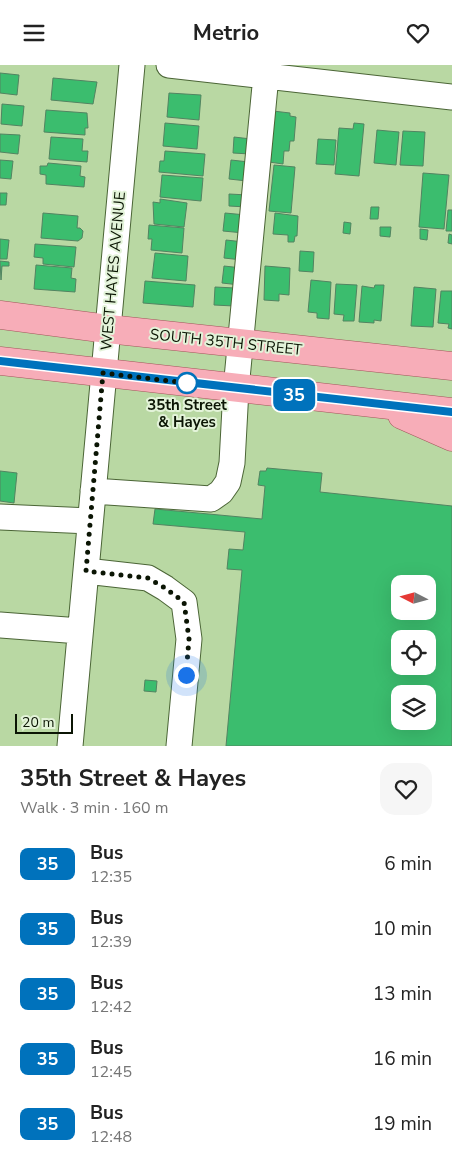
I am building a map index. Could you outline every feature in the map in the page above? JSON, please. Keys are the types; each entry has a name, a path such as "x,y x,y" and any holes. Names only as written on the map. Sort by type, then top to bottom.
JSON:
{"main road":[{"name":"SOUTH 35TH STREET","path":"0,315 108,329 452,366"},
{"path":"0,361 452,412"},
{"path":"378,405 452,437"}],"street":[{"name":"WEST HAYES AVENUE","path":"70,746 132,65"},
{"path":"169,65 266,70 452,97"},
{"path":"93,491 211,499 221,492 228,482 232,463 236,389 266,70"},
{"path":"0,517 90,521"},
{"path":"86,571 148,578 184,602 189,639 179,746"},
{"path":"0,625 80,631"}],"building":[{"path":"0,73 19,75 17,95 0,93"},
{"path":"53,78 97,82 93,104 51,100"},
{"path":"169,93 201,95 199,120 167,117"},
{"path":"2,104 24,106 22,126 1,124"},
{"path":"46,110 87,113 88,128 85,128 85,135 44,132"},
{"path":"273,111 290,113 290,116 296,117 294,141 290,141 289,151 284,151 283,164 269,162"},
{"path":"165,123 199,126 197,149 163,146"},
{"path":"354,123 364,124 359,176 335,174 339,128 353,129"},
{"path":"377,130 399,132 396,165 374,163"},
{"path":"403,131 425,132 423,166 400,165"},
{"path":"0,134 20,135 18,154 0,152"},
{"path":"51,137 83,139 82,151 88,151 87,162 49,159"},
{"path":"234,137 251,139 250,154 233,153"},
{"path":"318,139 336,140 334,165 316,164"},
{"path":"165,151 205,154 203,176 159,172 160,161 164,161"},
{"path":"0,160 13,161 11,179 0,178"},
{"path":"231,160 249,162 247,181 229,179"},
{"path":"48,163 81,166 80,176 85,177 84,187 46,184 46,175 40,174 40,166 47,166"},
{"path":"274,165 295,167 291,213 269,211"},
{"path":"423,173 449,175 444,229 419,227"},
{"path":"162,175 203,178 201,201 160,197"},
{"path":"0,193 7,193 6,205 0,205"},
{"path":"229,194 248,195 247,207 229,206"},
{"path":"160,199 187,203 184,227 154,224 153,202 160,203"},
{"path":"371,207 379,207 378,219 370,219"},
{"path":"448,210 452,210 452,231 446,231"},
{"path":"43,213 78,216 77,228 83,231 82,238 78,241 41,238"},
{"path":"225,213 246,215 244,233 223,231"},
{"path":"275,213 298,216 297,236 295,236 294,242 288,242 288,235 273,234"},
{"path":"344,222 351,223 350,234 343,233"},
{"path":"149,225 184,228 182,253 151,250 152,239 148,239"},
{"path":"380,227 391,227 390,237 380,236"},
{"path":"420,229 428,230 427,240 420,239"},
{"path":"449,234 452,235 452,244 448,243"},
{"path":"0,239 9,240 7,259 0,259"},
{"path":"226,240 244,242 242,260 224,258"},
{"path":"35,244 76,247 74,267 43,264 43,258 34,257"},
{"path":"300,251 314,252 313,272 299,271"},
{"path":"155,253 188,256 186,281 152,278"},
{"path":"0,261 9,262 9,266 2,266 1,280"},
{"path":"36,265 72,268 71,278 76,279 75,292 34,289"},
{"path":"224,266 242,268 240,285 222,283"},
{"path":"265,266 290,268 289,295 279,294 279,301 264,300"},
{"path":"311,280 331,282 329,319 317,318 317,313 308,312"},
{"path":"145,281 195,285 193,307 143,303"},
{"path":"336,284 357,285 354,321 343,321 344,315 334,314"},
{"path":"375,285 384,285 381,321 374,320 374,323 359,322 362,286 374,288"},
{"path":"215,287 235,288 234,306 214,305"},
{"path":"414,287 436,289 433,327 411,326"},
{"path":"441,291 452,291 452,329 448,328 449,324 438,323"},
{"path":"267,468 322,473 320,492 452,506 452,746 226,746 242,570 227,569 229,549 243,550 245,532 153,524 155,509 262,519 265,486 258,485 260,471 266,471"},
{"path":"0,471 17,473 14,503 0,501"},
{"path":"145,680 157,681 156,692 144,691"}],"bus line":[{"name":"35","path":"0,361 452,412"}],"place":[{"name":"35th Street & Hayes","path":"187,383"}],"route":[{"path":"186,675 189,639 184,602 148,578 86,571 103,373 187,383"}]}
